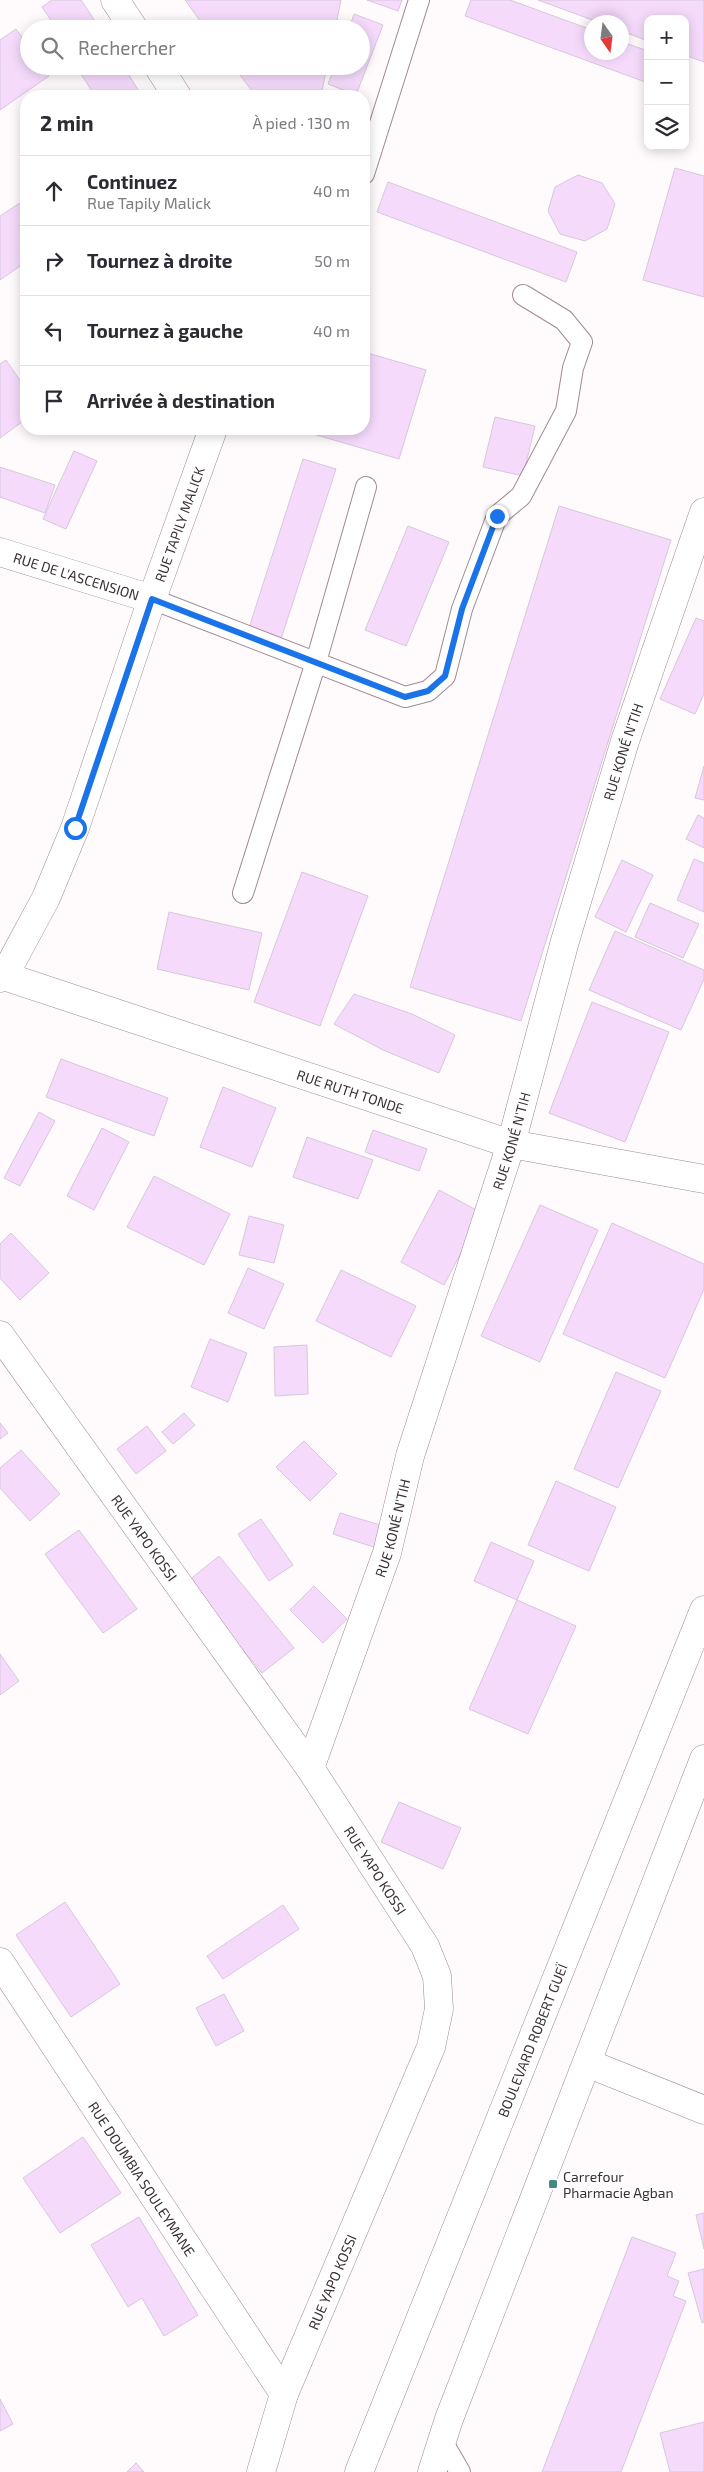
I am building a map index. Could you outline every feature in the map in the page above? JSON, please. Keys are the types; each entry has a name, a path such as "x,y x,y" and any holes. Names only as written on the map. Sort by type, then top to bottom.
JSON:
{"street":[{"path":"115,0 128,20"},
{"path":"164,75 173,90"},
{"name":"RUE TAPILY MALICK","path":"2,977 46,898 75,828 152,599 211,435"},
{"name":"RUE KONÉ N'TIH","path":"310,1768 387,1553 410,1456 511,1144 565,941 625,741 704,512"},
{"name":"RUE DE L'ASCENSION","path":"0,552 152,599"},
{"name":"RUE RUTH TONDE","path":"2,977 511,1144 704,1179"},
{"name":"RUE YAPO KOSSI","path":"0,1335 310,1768 425,1946 437,1976 439,2009 431,2048 284,2394 261,2472"},
{"name":"BOULEVARD ROBERT GUEÏ","path":"359,2472 704,1610"},
{"path":"432,2472 442,2441 704,1759"},
{"name":"RUE DOUMBIA SOULEYMANE","path":"0,1962 284,2394"},
{"path":"587,2064 704,2110"}],"lane":[{"path":"370,155 419,0"},
{"path":"152,599 405,697 428,691 445,676 462,609 497,516 521,496 566,411 573,368 582,342 564,320 523,295"},
{"path":"243,893 316,662 366,487"},
{"path":"442,2441 460,2472"}],"building":[{"path":"52,0 81,0 94,20 51,20 42,7"},
{"path":"185,0 341,0 337,20 199,20"},
{"path":"367,0 402,0 398,11"},
{"path":"471,0 510,0 584,27 584,60 465,16"},
{"path":"538,0 704,0 704,62 689,56 689,15 644,15 644,39 629,34 629,15 584,15 584,17"},
{"path":"354,14 370,20 352,20"},
{"path":"370,20 383,25 370,59"},
{"path":"16,29 20,35 20,75 49,76 29,90 20,90 20,96 0,110 0,40"},
{"path":"629,44 644,50 644,82 585,60 629,60"},
{"path":"82,75 129,75 138,90 91,90"},
{"path":"240,75 325,75 322,90 251,90"},
{"path":"332,75 364,75 358,90 343,90 328,84"},
{"path":"675,168 704,176 704,297 643,280"},
{"path":"578,175 602,183 615,204 607,229 585,241 560,234 548,211 555,187"},
{"path":"388,182 577,252 566,282 377,212"},
{"path":"20,203 20,266 0,280 0,216"},
{"path":"370,354 426,370 399,459 317,435 370,435"},
{"path":"6,360 20,380 20,423 0,438 0,364"},
{"path":"495,417 535,426 523,476 483,467"},
{"path":"74,451 97,461 66,529 43,519"},
{"path":"303,459 336,469 281,639 249,628"},
{"path":"0,467 55,485 45,513 0,497"},
{"path":"559,506 671,540 521,1021 410,987"},
{"path":"408,526 449,542 406,646 365,630"},
{"path":"696,618 704,621 704,694 695,714 660,699"},
{"path":"704,766 704,800 695,798"},
{"path":"698,815 704,818 704,848 686,839"},
{"path":"694,859 704,863 704,912 677,900"},
{"path":"622,860 653,875 626,932 595,917"},
{"path":"302,872 368,896 320,1026 254,1002"},
{"path":"650,903 699,924 683,958 635,937"},
{"path":"169,912 262,933 249,990 157,969"},
{"path":"615,931 704,970 704,979 681,1030 589,990"},
{"path":"354,994 412,1014 455,1035 439,1073 383,1050 334,1024"},
{"path":"592,1002 669,1032 625,1142 549,1113"},
{"path":"61,1059 168,1098 154,1136 46,1097"},
{"path":"223,1087 276,1108 252,1167 200,1147"},
{"path":"39,1112 55,1121 20,1186 4,1178"},
{"path":"102,1128 129,1142 94,1210 67,1196"},
{"path":"373,1130 427,1149 419,1171 365,1152"},
{"path":"307,1137 373,1160 358,1199 293,1177"},
{"path":"154,1176 230,1214 204,1265 127,1227"},
{"path":"439,1190 482,1213 444,1285 401,1262"},
{"path":"540,1205 598,1230 540,1362 481,1336"},
{"path":"249,1216 284,1225 274,1263 239,1255"},
{"path":"612,1223 704,1264 704,1289 665,1378 563,1334"},
{"path":"11,1233 49,1273 20,1300 0,1278 0,1244"},
{"path":"248,1268 284,1284 264,1329 228,1313"},
{"path":"341,1270 416,1306 391,1357 316,1321"},
{"path":"210,1339 247,1353 228,1402 191,1387"},
{"path":"307,1345 308,1394 275,1396 274,1347"},
{"path":"616,1372 661,1391 618,1488 574,1469"},
{"path":"184,1413 195,1425 173,1444 162,1432"},
{"path":"0,1423 8,1433 0,1439"},
{"path":"147,1426 166,1451 136,1474 117,1449"},
{"path":"304,1441 337,1474 310,1501 276,1467"},
{"path":"21,1450 60,1494 30,1521 0,1488 0,1468"},
{"path":"556,1481 616,1507 589,1571 528,1545"},
{"path":"340,1513 387,1527 380,1549 333,1534"},
{"path":"261,1519 293,1565 269,1581 238,1534"},
{"path":"79,1530 137,1609 103,1633 45,1554"},
{"path":"491,1542 534,1561 517,1600 474,1581"},
{"path":"219,1556 294,1648 262,1673 187,1582"},
{"path":"314,1586 347,1619 323,1643 290,1610"},
{"path":"517,1600 576,1626 528,1734 469,1709"},
{"path":"0,1654 19,1681 0,1695"},
{"path":"399,1802 461,1828 443,1869 381,1842"},
{"path":"65,1902 120,1984 71,2017 16,1935"},
{"path":"283,1905 299,1929 223,1979 207,1956"},
{"path":"224,1994 244,2031 216,2046 196,2008"},
{"path":"83,2137 121,2193 60,2233 23,2178"},
{"path":"704,2213 704,2249 696,2215"},
{"path":"139,2217 198,2315 164,2336 142,2298 128,2307 91,2245"},
{"path":"632,2237 676,2253 667,2276 679,2281 673,2296 686,2301 621,2472 542,2472"},
{"path":"704,2269 704,2322 702,2323 688,2273"},
{"path":"0,2399 13,2424 0,2431"},
{"path":"704,2422 704,2472 670,2472 660,2433"},
{"path":"136,2463 144,2472 127,2472"}],"place":[{"name":"Carrefour Pharmacie Agban","path":"553,2184"}],"route":[{"path":"75,828 152,599 405,697 428,691 445,676 462,609 497,516"}]}
